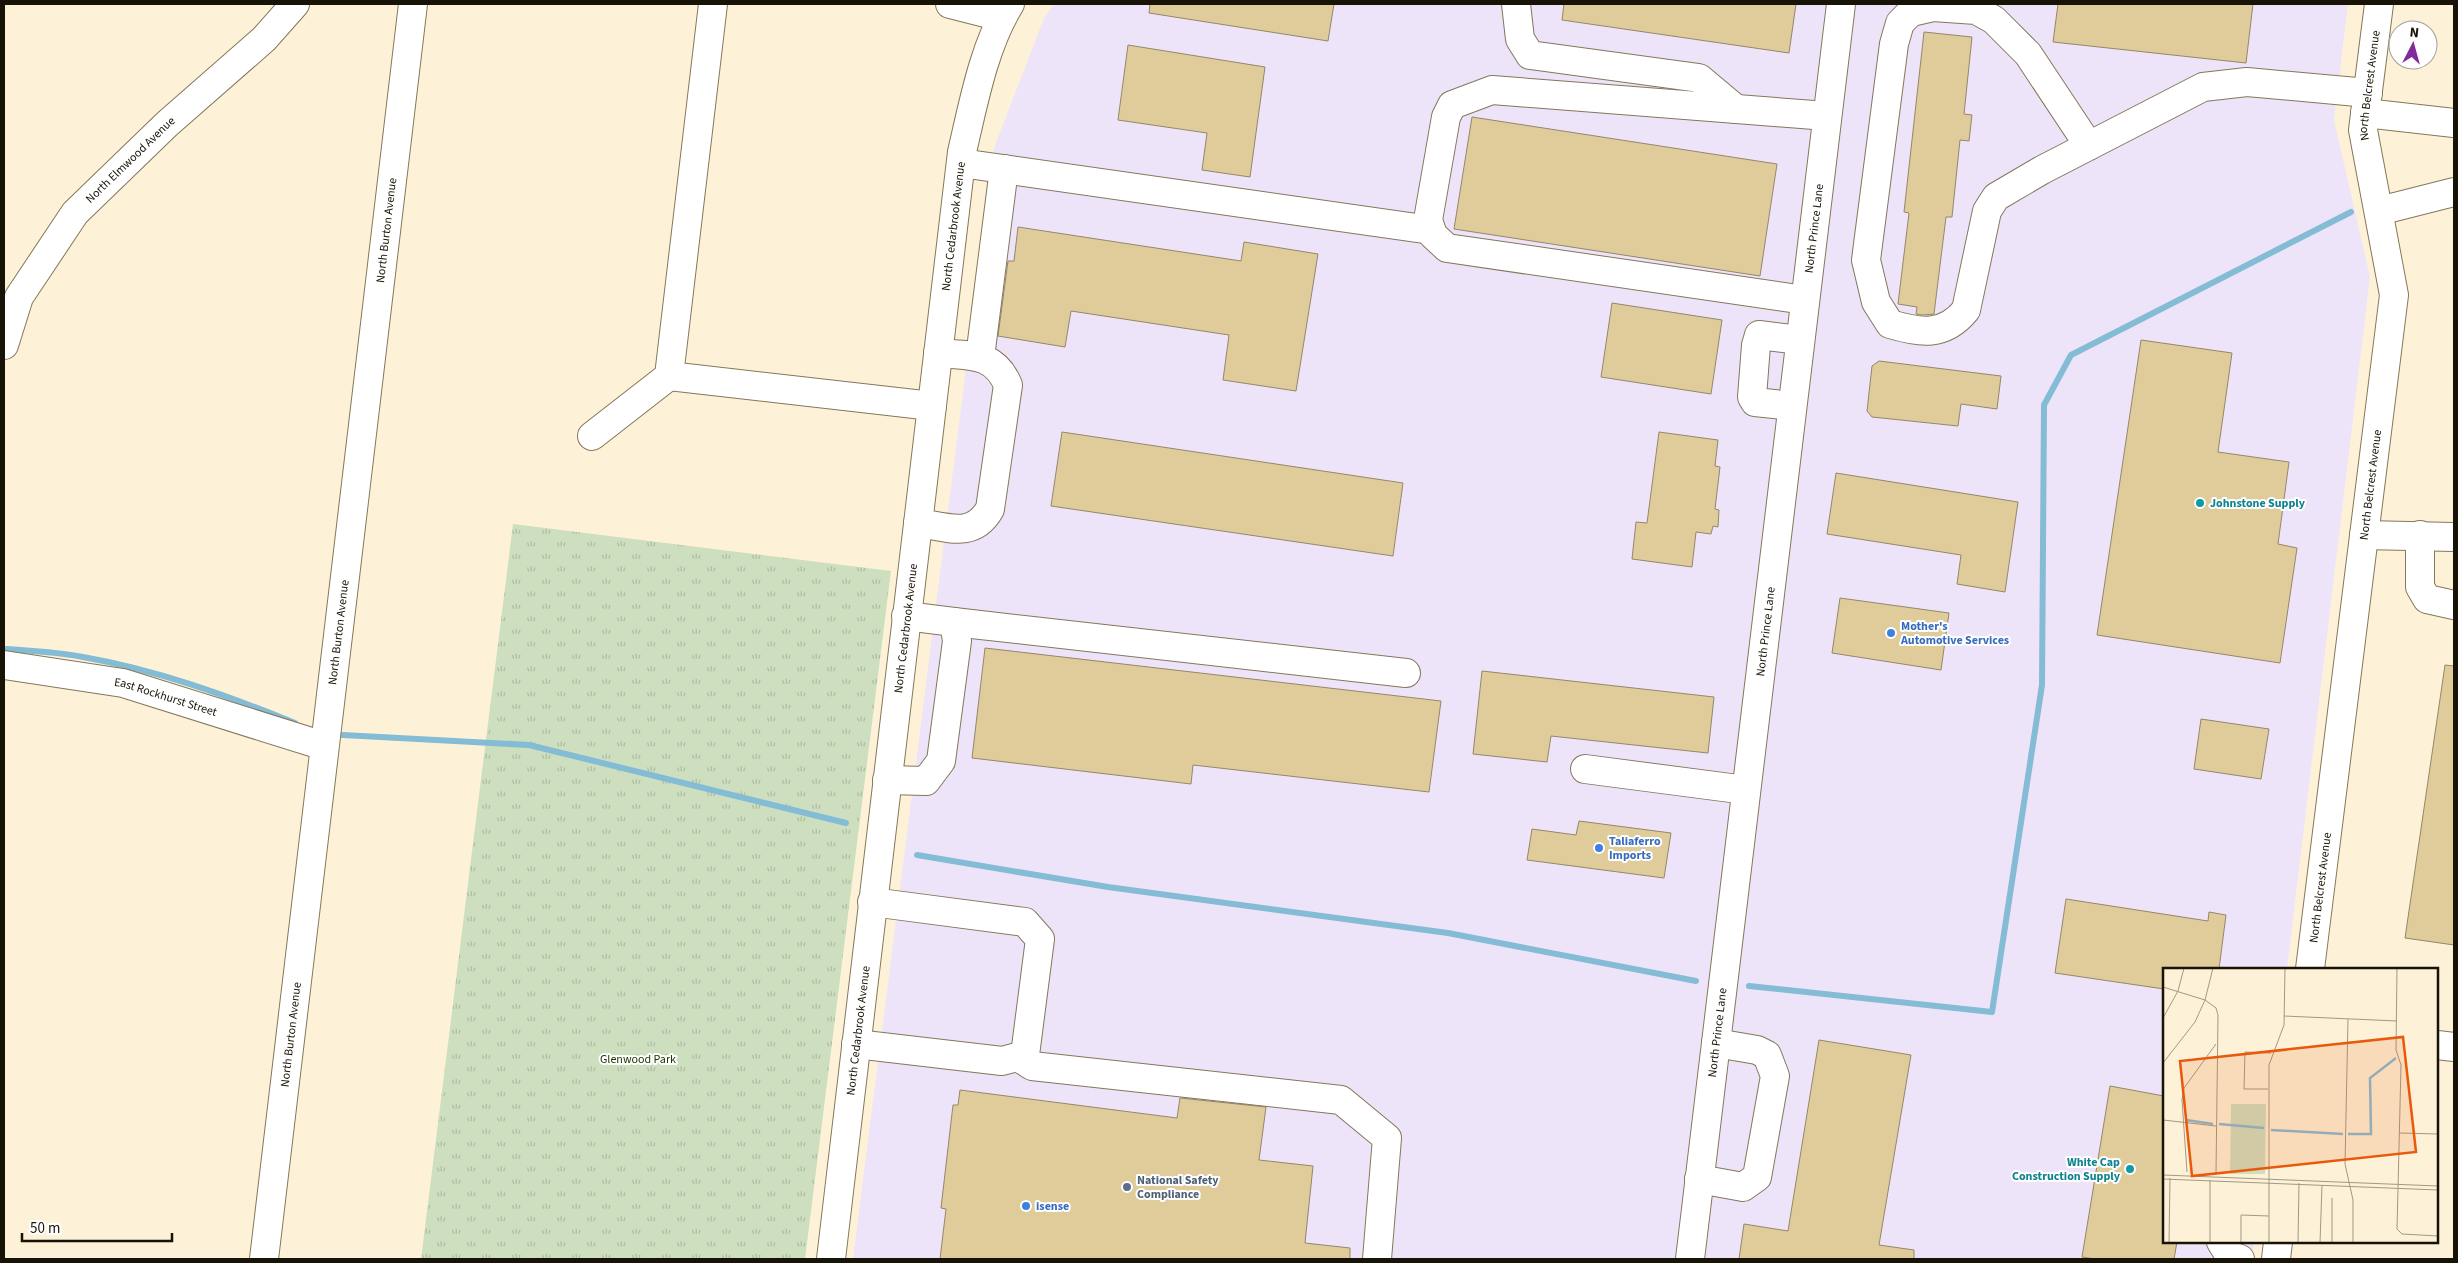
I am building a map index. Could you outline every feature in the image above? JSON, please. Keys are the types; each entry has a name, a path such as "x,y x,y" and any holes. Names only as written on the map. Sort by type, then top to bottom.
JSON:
{"street":[{"name":"North Elmwood Avenue","path":"4,345 19,297 74,213 167,124 264,39 295,4"},
{"name":"North Burton Avenue","path":"264,1259 413,4"},
{"path":"669,376 713,4"},
{"path":"950,4 1005,10"},
{"path":"1516,4 1520,39 1530,55 1699,78 1736,109"},
{"name":"North Prince Lane","path":"1690,1259 1841,4"},
{"name":"North Belcrest Avenue","path":"2310,968 2394,295 2363,130 2379,4"},
{"path":"2089,146 2028,54 1994,20 1976,10 1933,7 1911,12 1900,23 1894,44 1866,260 1876,302 1890,324 1908,330 1930,331 1956,322 1966,310 1987,211 1996,197 2203,87 2247,82 2366,103 2454,123"},
{"name":"North Cedarbrook Avenue","path":"831,1259 961,163 972,110 1005,10"},
{"path":"1805,300 1447,248 1433,235 1428,220 1446,117 1452,105 1492,90 1827,116"},
{"path":"961,163 1431,230"},
{"path":"980,357 1004,169"},
{"path":"2378,211 2454,192"},
{"path":"1792,406 1755,402 1752,397 1756,346 1759,335 1800,340"},
{"path":"918,523 968,529 983,522 990,509 1008,385 1002,371 992,362 980,357 938,353"},
{"path":"592,436 669,376 932,406"},
{"path":"2364,535 2454,537"},
{"path":"2420,535 2420,587 2428,599 2454,605"},
{"path":"906,616 1406,673"},
{"path":"887,780 926,781 942,761 957,641 954,622"},
{"name":"East Rockhurst Street","path":"4,665 123,683 324,746"},
{"path":"1585,769 1746,790"},
{"path":"856,1044 1002,1062 1025,1056 1040,939 1025,922 872,902"},
{"path":"1699,1179 1743,1187 1757,1177 1775,1076 1767,1056 1757,1050 1716,1043"},
{"path":"2438,1045 2454,1047"},
{"path":"1018,1058 1032,1066 1341,1100 1387,1138 1377,1259"},
{"path":"2222,1243 2229,1256 2240,1259"},
{"path":"2276,1259 2278,1243"}],"shaded area":[{"path":"1054,4 2348,4 2334,120 2370,277 2287,968 2163,968 2163,1243 2254,1243 2252,1259 853,1259 994,148 1044,18"}],"green space":[{"name":"Glenwood Park","path":"513,524 891,571 805,1259 421,1259"}],"building":[{"path":"1150,4 1334,4 1328,41 1149,13"},
{"path":"1564,4 1796,4 1789,53 1562,20"},
{"path":"2058,4 2253,4 2246,63 2053,42"},
{"path":"1924,32 1972,37 1964,114 1972,115 1969,141 1960,140 1952,217 1946,217 1934,314 1922,315 1916,314 1917,307 1898,304 1909,213 1904,212"},
{"path":"1128,45 1265,67 1250,177 1202,170 1207,133 1118,120"},
{"path":"1472,117 1777,164 1760,276 1454,229"},
{"path":"1018,227 1241,261 1244,242 1318,254 1296,391 1223,380 1229,335 1071,311 1065,347 998,336 1008,261 1014,261"},
{"path":"1612,303 1722,320 1711,394 1601,377"},
{"name":"Johnstone Supply","path":"2141,340 2232,353 2218,452 2289,462 2278,544 2297,548 2280,663 2097,635"},
{"path":"1879,361 2001,376 1997,409 1961,404 1958,426 1872,417 1867,411 1872,366"},
{"path":"1062,432 1403,483 1393,556 1051,506"},
{"path":"1659,432 1718,440 1715,466 1720,467 1715,509 1719,510 1718,527 1713,526 1711,534 1696,532 1692,567 1632,559 1636,522 1647,523"},
{"path":"1836,473 2018,502 2005,592 1957,584 1961,555 1827,534"},
{"name":"Mother's Automotive Services","path":"1840,598 1949,613 1941,670 1832,653"},
{"path":"985,648 1441,701 1429,792 1193,765 1191,784 972,758"},
{"path":"2445,665 2454,666 2454,945 2405,938"},
{"path":"1482,671 1714,697 1708,753 1551,736 1547,762 1473,754"},
{"path":"2201,719 2269,729 2261,779 2194,769"},
{"name":"Taliaferro Imports","path":"1579,821 1671,833 1664,878 1527,860 1532,829 1576,835"},
{"path":"2066,899 2208,921 2209,912 2226,915 2219,968 2163,968 2163,989 2055,973"},
{"path":"1819,1040 1911,1055 1879,1245 1914,1250 1914,1259 1739,1259 1744,1224 1788,1231"},
{"name":"White Cap Construction Supply","path":"2110,1086 2163,1096 2163,1243 2177,1243 2174,1259 2095,1259 2082,1257"},
{"name":"National Safety Compliance","path":"960,1090 1177,1118 1180,1098 1266,1107 1259,1160 1313,1166 1305,1243 1350,1248 1350,1259 940,1259 946,1209 941,1208 953,1105 958,1105"}],"waterway":[{"path":"1749,986 1992,1012 2042,685 2044,405 2071,355 2351,212"},
{"path":"7,649 74,655 111,662 217,693 295,723"},
{"path":"343,735 529,745 846,823"},
{"path":"917,855 1108,887 1448,933 1696,981"}],"place":[{"name":"Johnstone Supply","path":"2200,503"},
{"name":"Mother's Automotive Services","path":"1891,633"},
{"name":"Taliaferro Imports","path":"1599,848"},
{"name":"White Cap Construction Supply","path":"2130,1169"},
{"name":"National Safety Compliance","path":"1127,1187"},
{"name":"isense","path":"1026,1206"}]}
